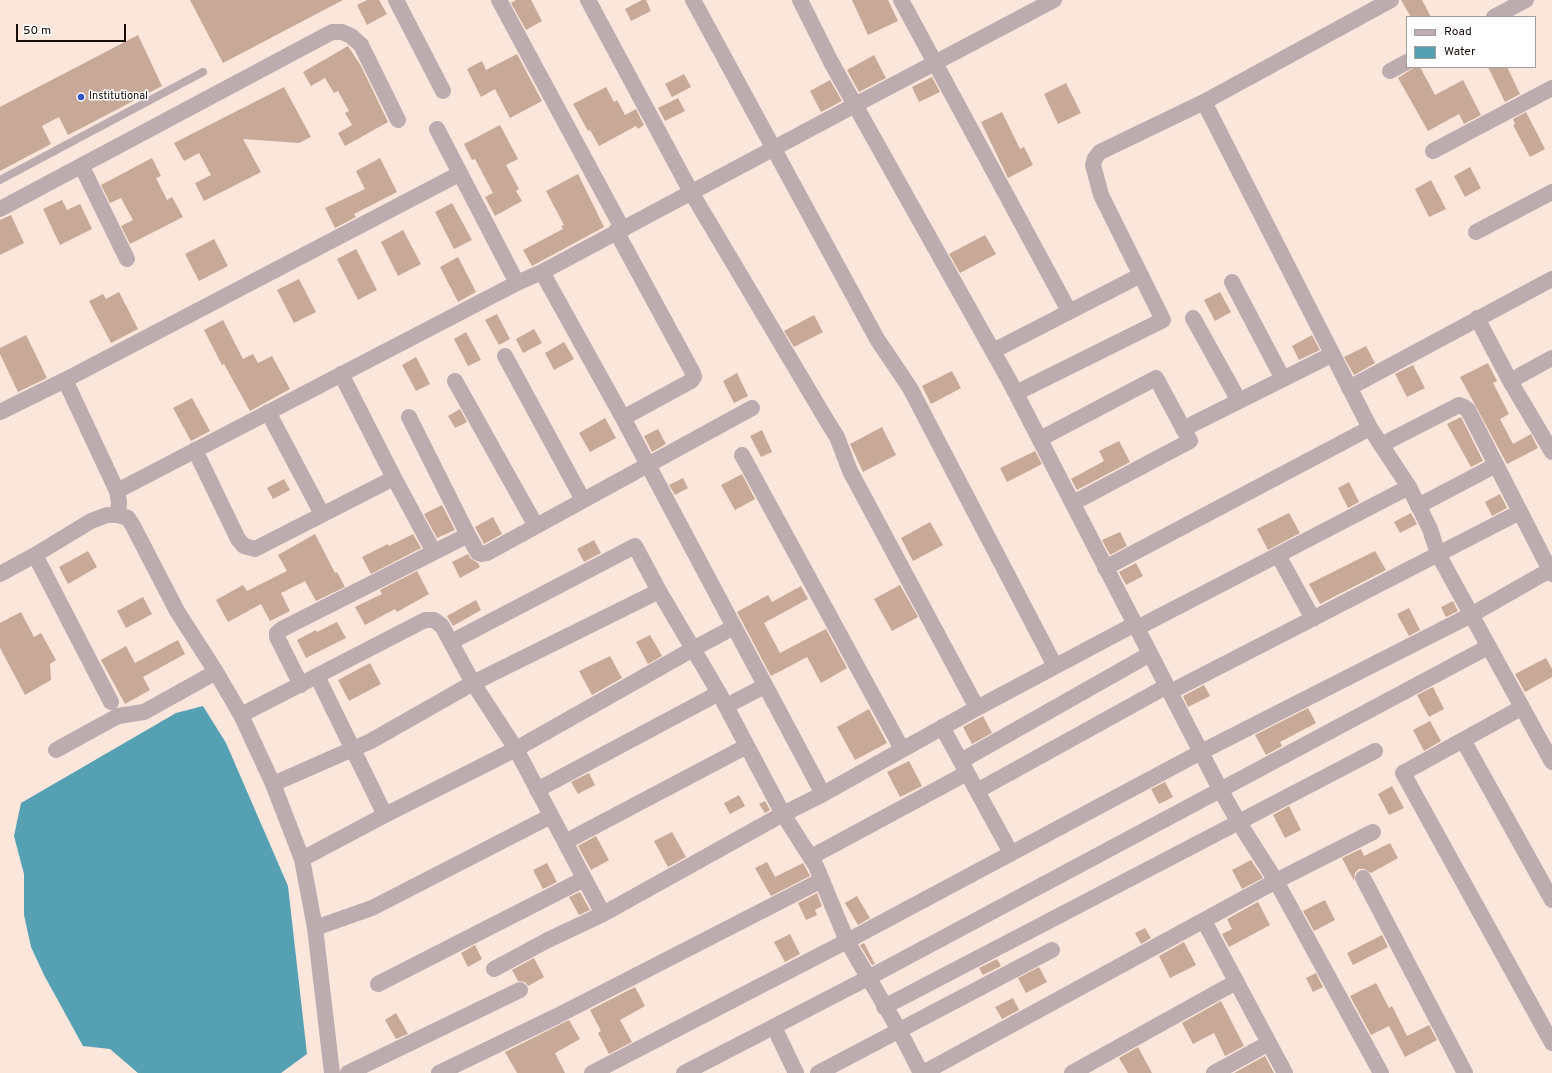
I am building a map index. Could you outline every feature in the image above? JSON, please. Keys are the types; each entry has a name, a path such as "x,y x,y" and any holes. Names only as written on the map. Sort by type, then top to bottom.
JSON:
{"street":[{"path":"396,0 443,91"},
{"path":"499,0 693,373 694,377 691,381 623,418"},
{"path":"588,0 691,192 827,421 838,437 850,471 977,708"},
{"path":"693,0 878,339 910,388 1055,666"},
{"path":"800,0 854,105 1016,393 1221,791 1276,881 1381,1073"},
{"path":"901,0 1069,312"},
{"path":"117,490 517,283 542,272 1054,0"},
{"path":"1016,393 1163,320 1101,195 1093,165 1095,158 1100,152 1204,102 1391,0"},
{"path":"1496,16 1526,0"},
{"path":"0,209 332,32 342,32 351,36 361,45 398,120"},
{"path":"1390,71 1406,63"},
{"path":"1433,151 1552,88"},
{"path":"1204,102 1331,355 1370,428 1409,487 1430,529 1438,554 1521,708 1552,762"},
{"path":"437,129 459,174 517,283"},
{"path":"82,166 127,259"},
{"path":"0,412 65,380 459,174"},
{"path":"1476,232 1552,192"},
{"path":"542,272 623,418 647,466 823,794"},
{"path":"993,350 1141,275"},
{"path":"1349,388 1552,279"},
{"path":"1232,282 1283,379"},
{"path":"1193,318 1239,401"},
{"path":"1477,318 1510,381 1552,452"},
{"path":"1183,429 1331,355"},
{"path":"505,356 583,500"},
{"path":"1510,381 1552,358"},
{"path":"341,374 434,552"},
{"path":"1040,439 1156,378 1190,442 1073,503"},
{"path":"65,380 117,490 119,502 118,515"},
{"path":"455,381 536,526"},
{"path":"592,1073 847,941 1201,752 1471,615 1551,572 1468,410 1459,405 1381,445"},
{"path":"409,417 468,535 478,553 481,554 486,553 752,408"},
{"path":"268,412 322,514"},
{"path":"1105,568 1370,428"},
{"path":"195,450 238,539 244,546 255,549 394,478"},
{"path":"742,455 902,749"},
{"path":"1418,506 1496,465"},
{"path":"494,969 548,940 603,914 1055,666 1278,555 1409,487"},
{"path":"977,791 1169,689 1313,619 1520,512"},
{"path":"0,574 91,521 107,515 118,515 128,518 177,611 216,672 241,715 273,784 302,859 315,928 332,1073"},
{"path":"301,685 277,637 277,633 282,629 468,535"},
{"path":"450,642 635,546 722,700 783,814 811,857 847,941 922,1073 1276,881 1373,832"},
{"path":"35,555 111,702"},
{"path":"1278,555 1313,619"},
{"path":"273,784 371,742 474,683 659,590"},
{"path":"241,715 425,620 434,620 442,626 474,683 516,749 603,914"},
{"path":"302,859 516,749 734,627"},
{"path":"684,1073 868,978 1221,791 1488,647"},
{"path":"811,857 964,767 1150,654"},
{"path":"56,750 118,716 144,712 216,672"},
{"path":"317,676 385,815"},
{"path":"537,790 722,700 765,686"},
{"path":"1521,708 1403,773 1552,1043"},
{"path":"942,727 1011,853"},
{"path":"1463,740 1552,900"},
{"path":"565,842 747,746"},
{"path":"884,1007 1238,821 1375,751"},
{"path":"315,928 372,908 551,816"},
{"path":"1363,878 1465,1073"},
{"path":"378,984 584,879"},
{"path":"439,1073 557,1016 822,880"},
{"path":"1204,921 1284,1073"},
{"path":"818,1073 1052,950"},
{"path":"1072,1073 1236,982"},
{"path":"348,1073 520,990"},
{"path":"774,1027 796,1073"},
{"path":"1214,1073 1269,1043"}],"lane":[{"path":"0,180 203,72"}],"water":[{"path":"203,706 226,743 288,886 307,1054 281,1073 138,1073 110,1049 83,1046 44,975 31,947 24,915 24,874 14,836 21,803 176,713"}],"building":[{"path":"190,0 343,0 223,63"},
{"path":"367,0 379,0 387,14 367,25 357,5"},
{"path":"516,0 531,0 542,21 526,30 511,3"},
{"path":"642,0 646,0 651,11 631,21 625,9"},
{"path":"852,0 888,0 898,21 868,35"},
{"path":"1401,0 1422,0 1430,16 1410,16"},
{"name":"Institutional","path":"138,35 162,86 68,135 59,117 42,126 51,144 0,171 0,107"},
{"path":"348,46 361,66 388,122 345,146 338,133 352,125 345,113 349,111 338,91 334,93 325,78 311,86 303,72"},
{"path":"517,54 542,101 510,118 495,89 481,97 467,69 482,61 486,70"},
{"path":"874,55 886,78 859,92 847,70"},
{"path":"1413,68 1421,68 1435,95 1463,80 1481,115 1464,124 1459,114 1428,131 1398,78"},
{"path":"1488,68 1507,68 1520,94 1505,102"},
{"path":"684,74 691,87 672,97 665,84"},
{"path":"932,77 940,92 919,102 912,87"},
{"path":"830,80 842,101 821,112 810,91"},
{"path":"1066,83 1081,113 1058,124 1044,94"},
{"path":"284,87 311,137 299,143 243,139 261,172 204,201 195,183 211,175 199,153 184,161 174,143"},
{"path":"606,87 614,102 617,100 625,115 636,109 644,125 638,129 636,126 599,146 590,130 588,131 573,104"},
{"path":"678,98 685,111 665,121 658,108"},
{"path":"1002,112 1020,149 1024,147 1033,165 1008,178 981,122"},
{"path":"1526,112 1545,149 1530,157 1513,125 1515,124 1513,119"},
{"path":"500,125 518,159 506,165 519,189 516,191 522,201 495,216 485,197 493,193 475,159 472,160 464,144"},
{"path":"152,158 161,176 156,178 167,200 172,197 183,217 130,244 121,226 133,220 121,198 110,203 101,185"},
{"path":"380,158 397,192 354,214 356,217 335,228 325,208 365,189 356,171"},
{"path":"1470,167 1481,188 1465,197 1454,176"},
{"path":"578,174 604,227 532,266 523,250 563,229 561,226 564,225 546,191"},
{"path":"1431,180 1446,209 1429,217 1415,189"},
{"path":"62,200 67,210 80,204 92,229 60,245 43,209"},
{"path":"452,203 472,240 454,249 435,212"},
{"path":"11,215 24,243 0,255 0,220"},
{"path":"403,230 421,264 398,276 381,242"},
{"path":"985,235 996,254 960,273 949,254"},
{"path":"214,239 228,266 199,281 185,254"},
{"path":"356,249 377,290 358,300 337,259"},
{"path":"458,257 476,292 458,302 440,267"},
{"path":"299,279 316,312 294,323 277,290"},
{"path":"119,292 138,329 111,343 89,301 103,294 106,299"},
{"path":"1220,292 1231,312 1215,321 1204,300"},
{"path":"497,314 510,339 499,345 485,320"},
{"path":"814,315 823,332 794,347 784,331"},
{"path":"223,320 243,359 253,354 258,363 272,356 290,389 250,411 224,364 222,365 204,330"},
{"path":"534,329 542,343 523,353 516,339"},
{"path":"466,332 481,360 468,366 454,339"},
{"path":"26,335 47,378 18,392 0,354 0,348"},
{"path":"1312,335 1320,350 1299,360 1292,346"},
{"path":"564,342 574,359 554,370 545,353"},
{"path":"1366,346 1375,363 1354,375 1344,357"},
{"path":"416,357 430,384 416,391 402,365"},
{"path":"1488,363 1497,381 1493,383 1509,414 1500,419 1513,444 1531,434 1538,448 1507,464 1460,377"},
{"path":"1413,365 1425,388 1407,397 1395,374"},
{"path":"952,371 961,388 931,404 922,386"},
{"path":"737,373 748,396 734,403 723,381"},
{"path":"192,398 210,431 191,441 173,408"},
{"path":"460,409 467,422 455,428 448,416"},
{"path":"1461,417 1483,461 1471,467 1447,424"},
{"path":"605,418 616,438 590,452 579,433"},
{"path":"882,427 896,455 863,472 850,444"},
{"path":"658,429 666,444 652,452 644,436"},
{"path":"762,430 772,452 761,457 750,436"},
{"path":"1119,441 1130,462 1077,490 1071,479 1104,461 1099,451"},
{"path":"1035,451 1042,464 1007,482 1000,468"},
{"path":"742,474 755,499 735,510 721,485"},
{"path":"683,478 688,488 675,495 669,485"},
{"path":"284,479 290,490 273,499 267,488"},
{"path":"1349,482 1359,502 1348,508 1338,488"},
{"path":"1500,494 1507,508 1492,516 1485,502"},
{"path":"442,505 455,530 437,538 424,514"},
{"path":"1289,513 1300,533 1268,550 1257,529"},
{"path":"1411,513 1417,524 1400,533 1394,522"},
{"path":"493,517 502,534 484,544 475,527"},
{"path":"930,522 943,545 913,561 901,538"},
{"path":"1120,532 1127,546 1110,555 1102,540"},
{"path":"315,534 335,573 337,572 345,587 316,601 305,581 281,593 290,611 270,621 261,604 228,622 216,600 243,585 247,591 287,571 278,555"},
{"path":"413,534 421,548 371,574 362,557"},
{"path":"594,540 601,553 584,562 577,549"},
{"path":"88,551 97,567 68,584 59,567"},
{"path":"1375,551 1386,570 1320,604 1309,584"},
{"path":"468,554 470,558 478,563 480,567 460,578 452,562"},
{"path":"1136,563 1143,576 1126,585 1119,572"},
{"path":"417,571 429,594 397,612 395,609 365,625 355,607 382,594 380,590"},
{"path":"900,585 918,617 892,631 874,599"},
{"path":"801,586 808,599 764,623 780,653 826,629 847,668 821,683 807,657 771,676 737,612 768,595 772,602"},
{"path":"143,597 152,614 126,628 117,611"},
{"path":"476,600 481,610 453,626 447,616"},
{"path":"1453,601 1458,611 1446,617 1441,607"},
{"path":"1409,608 1420,630 1409,636 1397,614"},
{"path":"21,612 34,637 41,633 56,660 50,664 51,680 25,695 0,648 0,623"},
{"path":"337,622 346,638 306,658 297,640 316,630 317,632"},
{"path":"650,635 662,656 648,664 636,642"},
{"path":"178,640 185,654 143,677 150,690 125,704 101,660 126,646 135,663"},
{"path":"610,656 622,678 592,695 579,671"},
{"path":"1546,658 1552,669 1552,677 1525,692 1515,674"},
{"path":"370,663 381,684 349,701 338,680"},
{"path":"1204,685 1210,696 1188,707 1183,696"},
{"path":"1433,687 1444,709 1429,717 1417,695"},
{"path":"1308,708 1316,723 1280,742 1282,746 1266,755 1255,735"},
{"path":"869,709 887,743 855,760 837,727"},
{"path":"983,716 992,733 972,744 963,727"},
{"path":"1430,721 1441,741 1424,751 1413,730"},
{"path":"909,761 922,786 900,797 887,772"},
{"path":"589,773 595,785 578,794 571,782"},
{"path":"1165,782 1173,797 1159,804 1151,789"},
{"path":"1392,786 1404,808 1389,815 1378,794"},
{"path":"739,795 745,806 730,814 724,803"},
{"path":"765,801 770,810 765,813 759,804"},
{"path":"1289,806 1301,830 1285,838 1273,815"},
{"path":"672,832 686,857 668,867 654,841"},
{"path":"596,836 609,860 591,870 578,846"},
{"path":"1390,843 1398,858 1371,873 1364,869 1359,869 1355,873 1354,881 1342,858 1361,849 1364,856"},
{"path":"1251,860 1263,878 1242,889 1232,870"},
{"path":"767,862 775,877 803,863 810,876 771,896 755,868"},
{"path":"547,863 557,882 543,889 533,870"},
{"path":"580,892 590,910 579,915 569,897"},
{"path":"817,893 822,906 815,910 817,915 806,920 798,903"},
{"path":"857,896 870,918 858,925 845,903"},
{"path":"1325,900 1335,920 1314,931 1303,911"},
{"path":"1258,902 1270,925 1229,947 1222,934 1232,929 1227,919"},
{"path":"1145,928 1151,938 1141,944 1135,933"},
{"path":"790,934 800,954 785,962 774,942"},
{"path":"1382,935 1388,947 1353,965 1347,953"},
{"path":"1184,942 1196,965 1170,978 1159,956"},
{"path":"864,943 875,964 872,965 860,945"},
{"path":"475,945 482,959 468,967 461,953"},
{"path":"534,958 544,977 528,986 525,982 518,981 512,970"},
{"path":"997,959 1001,966 983,975 979,968"},
{"path":"1039,967 1047,982 1026,993 1018,978"},
{"path":"1316,973 1323,987 1313,992 1306,978"},
{"path":"1376,983 1389,1008 1392,1006 1407,1036 1429,1025 1437,1040 1405,1057 1389,1026 1371,1035 1350,996"},
{"path":"635,987 645,1006 620,1020 632,1042 609,1054 598,1033 601,1031 590,1010"},
{"path":"1013,998 1019,1010 1002,1019 995,1007"},
{"path":"1221,1001 1244,1046 1225,1056 1214,1033 1193,1044 1182,1023"},
{"path":"396,1013 408,1034 396,1039 385,1020"},
{"path":"569,1020 580,1039 555,1053 565,1073 517,1073 505,1052"},
{"path":"1138,1047 1152,1073 1128,1073 1119,1058"},
{"path":"1265,1056 1274,1073 1234,1073"}],"place":[{"name":"Institutional","path":"81,97"}]}
